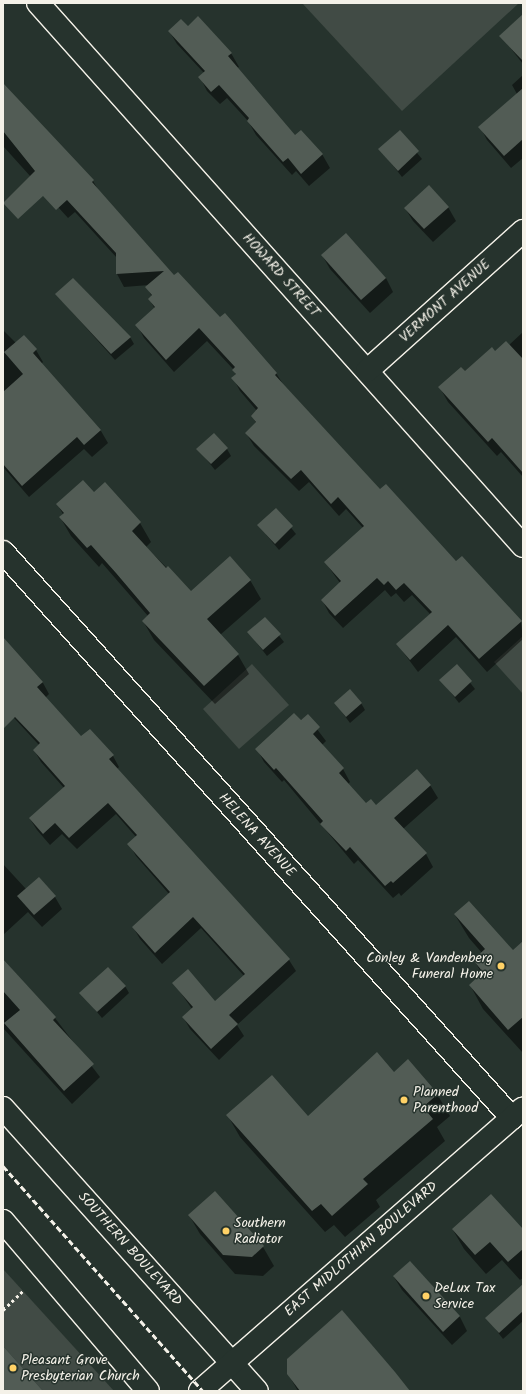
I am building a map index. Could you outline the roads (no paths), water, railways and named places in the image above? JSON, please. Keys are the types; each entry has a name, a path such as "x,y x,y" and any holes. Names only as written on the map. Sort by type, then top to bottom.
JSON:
{"street":[{"name":"HOWARD STREET","path":"38,3 523,546"},
{"name":"VERMONT AVENUE","path":"367,371 523,231"},
{"name":"HELENA AVENUE","path":"3,552 518,1113"},
{"name":"SOUTHERN BOULEVARD","path":"3,1108 257,1391"},
{"name":"EAST MIDLOTHIAN BOULEVARD","path":"200,1391 518,1113"},
{"path":"3,1221 148,1391"}],"railway":[{"path":"3,1166 203,1391"}],"place":[{"name":"Conley & Vandenberg Funeral Home","path":"501,966"},
{"name":"Planned Parenthood","path":"404,1100"},
{"name":"Southern Radiator","path":"226,1231"},
{"name":"DeLux Tax Service","path":"426,1296"},
{"name":"Pleasant Grove Presbyterian Church","path":"13,1368"}]}
